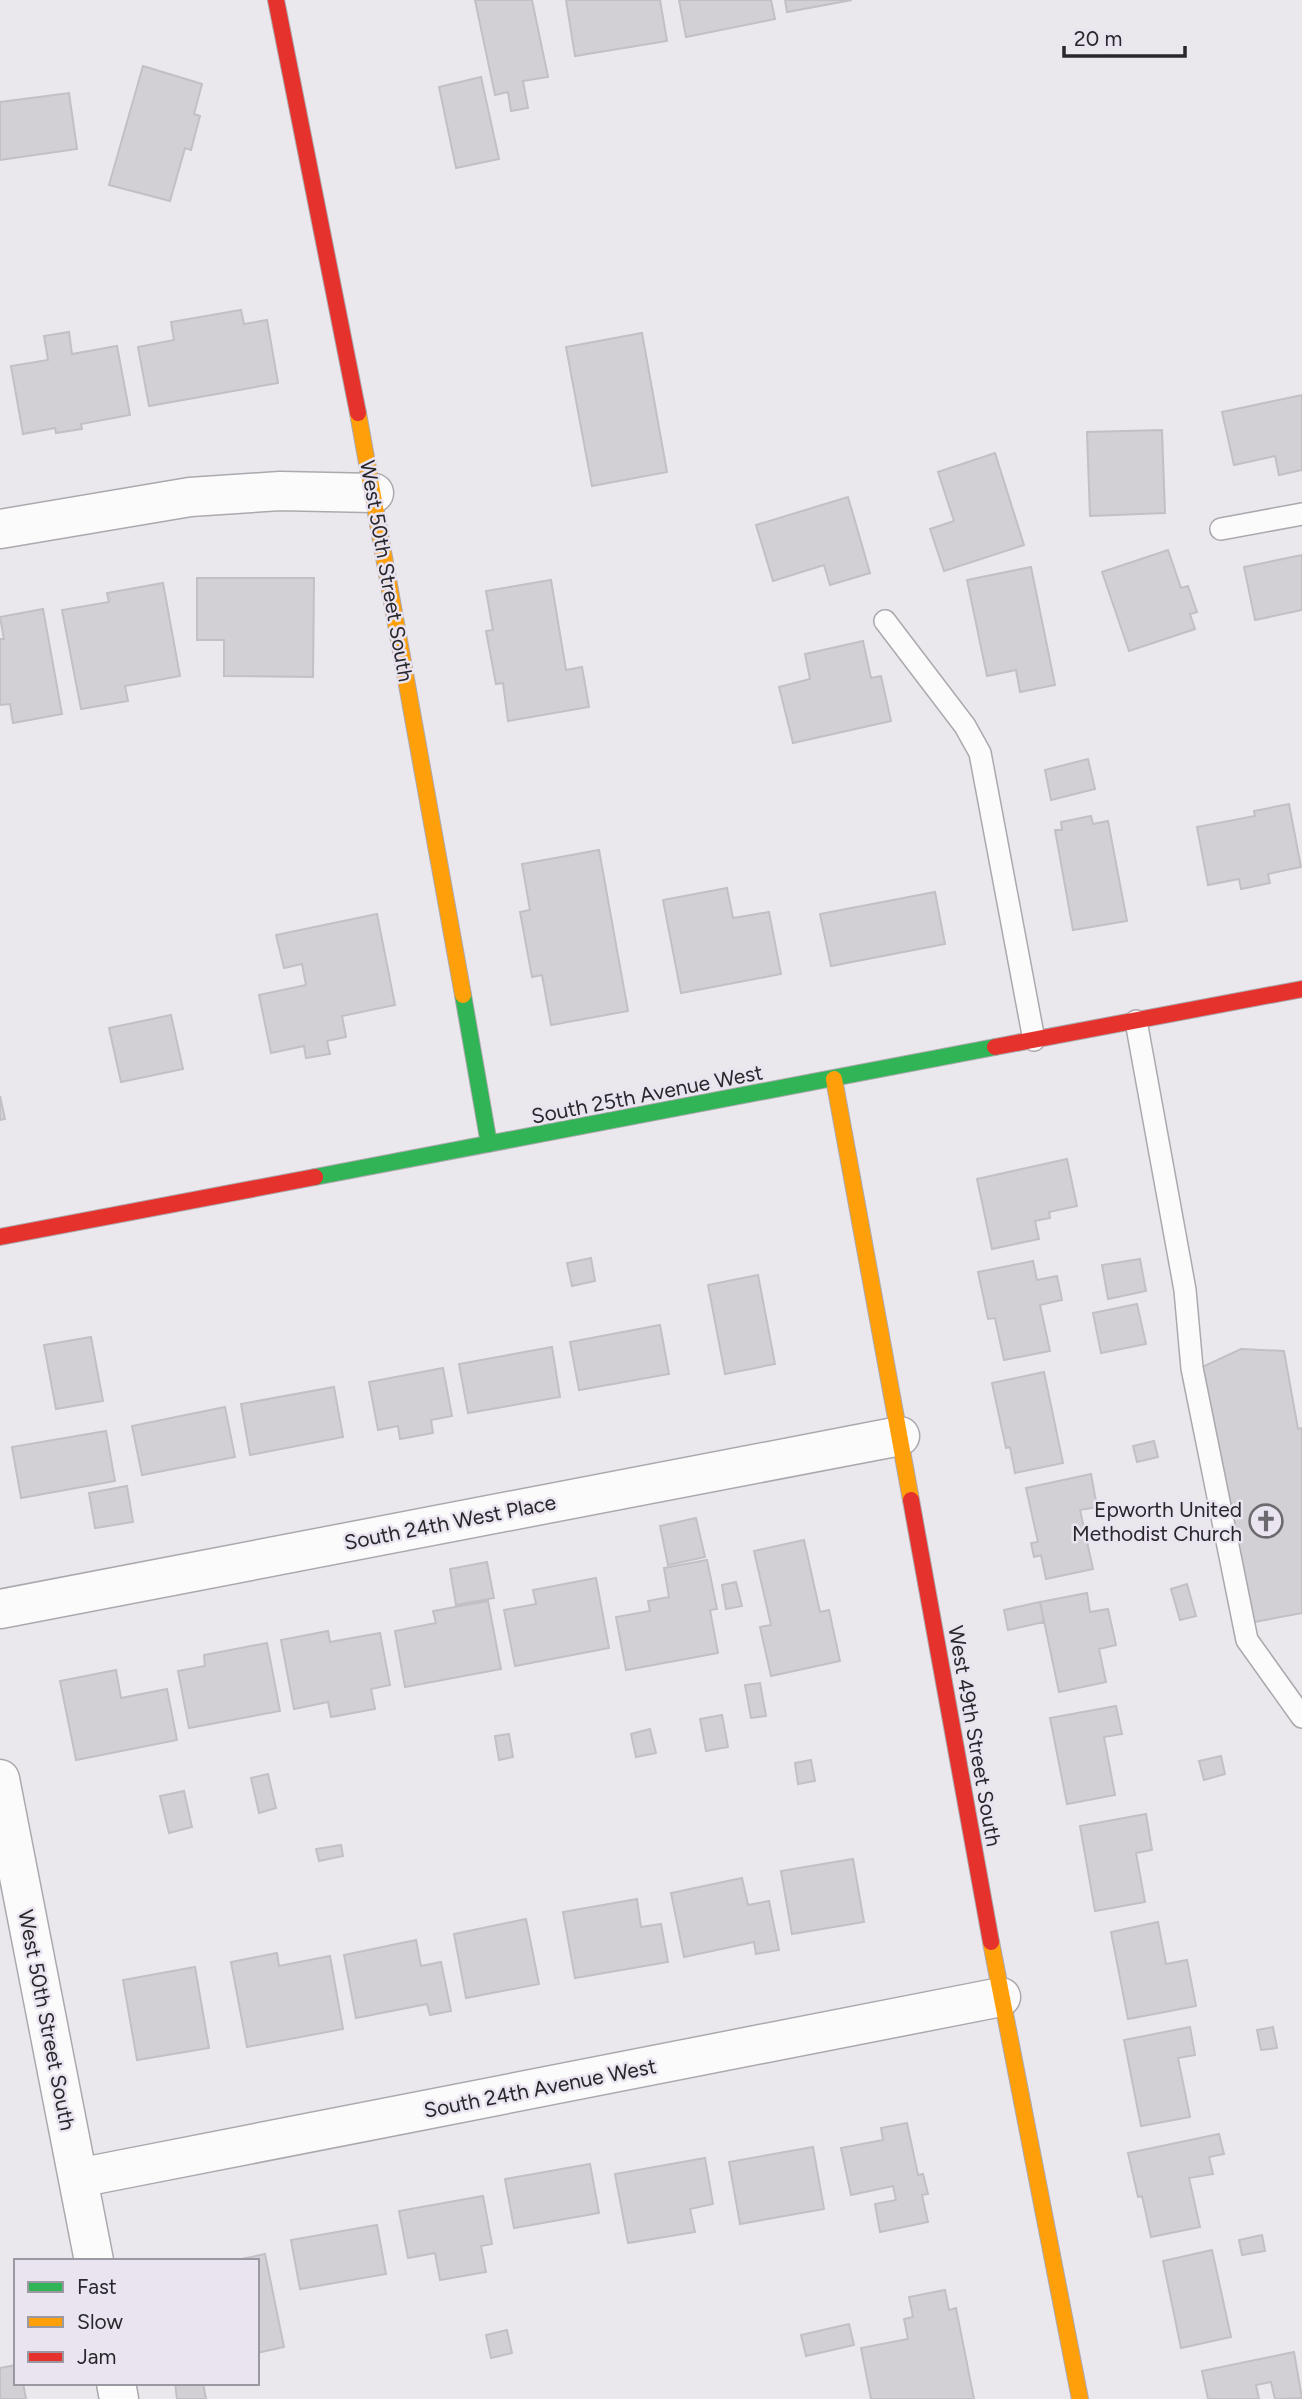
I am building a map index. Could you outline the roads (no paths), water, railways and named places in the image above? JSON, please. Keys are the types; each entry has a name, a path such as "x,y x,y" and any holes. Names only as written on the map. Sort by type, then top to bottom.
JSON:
{"street":[{"name":"West 50th Street South","path":"276,0 374,493 489,1144"},
{"path":"0,529 190,497 280,491 374,493"},
{"name":"South 25th Avenue West","path":"0,1237 1302,989"},
{"name":"West 49th Street South","path":"834,1079 1001,1997 1080,2399"},
{"name":"South 24th West Place","path":"0,1609 900,1436"},
{"name":"West 50th Street South","path":"0,1779 93,2259"},
{"name":"South 24th Avenue West","path":"78,2178 1001,1997"}],"lane":[{"path":"1221,529 1302,514"},
{"path":"886,621 965,726 979,753 1034,1040"},
{"path":"1136,1021 1185,1290 1192,1368 1247,1640 1302,1717"}],"place":[{"name":"Epworth United Methodist Church","path":"1266,1521"}]}
